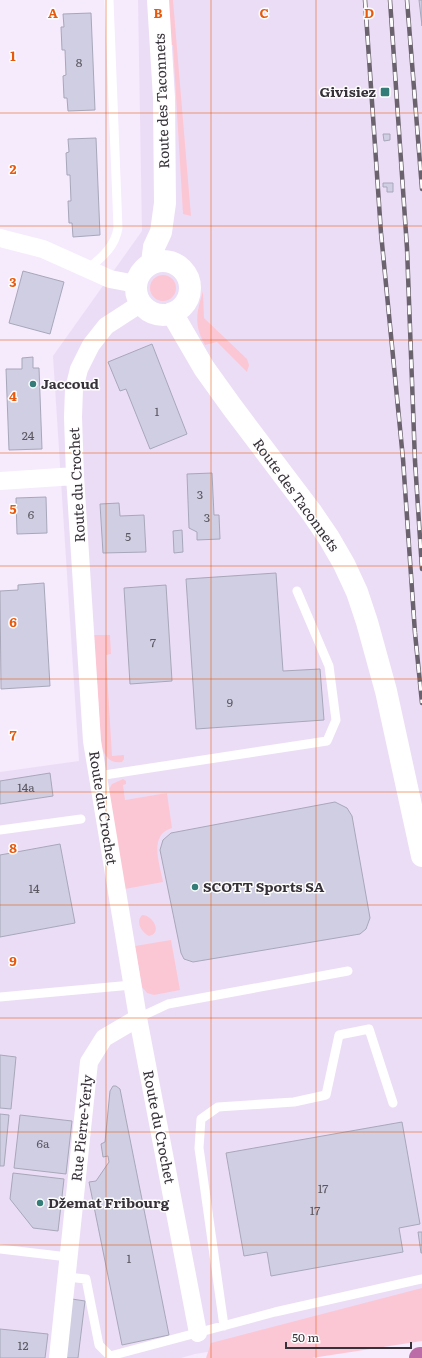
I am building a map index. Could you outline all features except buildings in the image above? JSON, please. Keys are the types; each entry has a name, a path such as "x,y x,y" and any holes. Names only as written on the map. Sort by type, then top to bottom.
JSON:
{"street":[{"name":"Route des Taconnets","path":"158,0 164,98 165,202 167,222 174,248 176,264"},
{"name":"Route des Taconnets","path":"152,263 154,247 161,232 165,202"},
{"path":"0,238 43,249 110,279 138,294"},
{"path":"168,261 176,264 181,267 188,281 189,290 187,298 183,305 172,313 166,315 153,313 146,309 138,294 139,275 152,263 168,261"},
{"name":"Route du Crochet","path":"138,294 106,326 91,345 79,369 74,389 73,417 75,476 92,741 132,985 198,1333"},
{"name":"Route des Taconnets","path":"172,313 204,368 329,538 344,564 357,592 367,622 386,692 422,856"},
{"path":"0,481 75,476"},
{"name":"Rue Pierre-Yerly","path":"58,1358 89,1062 104,1038 138,1018"}],"lane":[{"path":"88,269 102,258 113,244 118,228 109,0"},
{"path":"98,776 327,740 336,720 329,666 297,591"},
{"path":"0,830 81,819"},
{"path":"138,1018 168,1004 348,971"},
{"path":"0,997 132,985"},
{"path":"224,1326 198,1148 201,1119 218,1107 294,1102 326,1095 339,1036 369,1029 393,1103"},
{"path":"0,1248 68,1256"},
{"path":"67,1277 86,1279 99,1344 110,1356 275,1312 422,1279"}],"shaded area":[{"path":"138,0 422,0 422,1319 409,1319 195,1354 181,1358 0,1358 0,772 79,761 53,356 142,231"},
{"path":"167,0 173,0 191,216 183,214 173,45 171,45"},
{"path":"163,275 172,279 176,288 172,297 163,301 154,297 150,288 154,279"},
{"path":"203,291 204,318 247,359 249,365 247,372 217,342 205,345 201,338 197,318"},
{"path":"94,635 110,635 111,654 106,655 112,756 124,755 122,762 114,762 108,758 101,745"},
{"path":"123,779 126,781 126,784 123,785 125,800 167,793 172,828 160,837 157,851 163,882 125,889 108,791 112,784"},
{"path":"142,915 150,918 155,924 155,931 149,936 144,932 139,924"},
{"path":"171,940 180,990 154,995 147,993 142,987 135,946"},
{"path":"422,1288 422,1341 312,1358 206,1358 211,1343"}],"railway":[{"path":"365,0 381,233 403,459 415,633 422,703"},
{"path":"390,0 407,248 415,461 422,569"},
{"path":"407,0 422,189"}],"place":[{"name":"Givisiez","path":"385,92"},
{"name":"Jaccoud","path":"33,384"},
{"name":"SCOTT Sports SA","path":"195,887"},
{"name":"Džemat Fribourg","path":"40,1203"}]}
